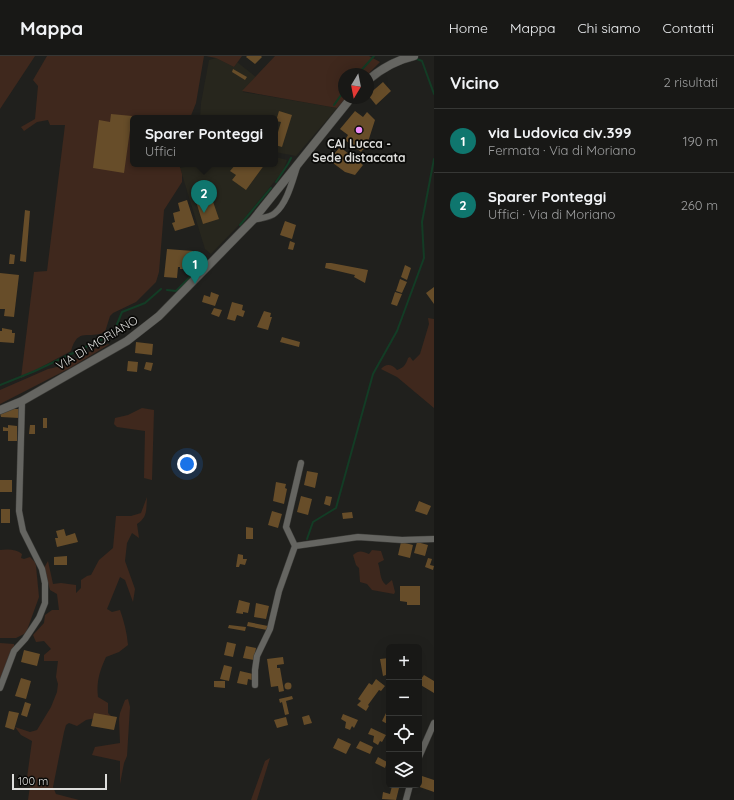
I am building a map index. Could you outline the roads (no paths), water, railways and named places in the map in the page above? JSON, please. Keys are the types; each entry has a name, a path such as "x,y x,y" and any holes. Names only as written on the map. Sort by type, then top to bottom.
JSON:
{"main road":[{"path":"374,75 395,61 414,56"},
{"name":"VIA DI MORIANO","path":"0,410 22,401 127,341 159,316 253,220 346,104"}],"street":[{"path":"253,220 274,214 281,205 290,188 298,165"},
{"path":"0,688 14,651 25,639 39,618 45,603 45,583 42,569 24,531 19,511 22,401"},
{"path":"255,685 255,670 258,656 270,629 279,591 295,546 286,527 301,463"},
{"path":"295,546 358,537 402,540 434,538"},
{"path":"421,752 434,723"},
{"path":"406,800 409,788"}],"waterway":[{"path":"363,68 374,56"},
{"path":"417,59 422,61 434,94"},
{"path":"334,105 338,99"},
{"path":"276,182 291,158"},
{"path":"307,539 313,522 336,508 373,374 397,331 424,258 422,222 434,159"},
{"path":"240,225 271,188"},
{"path":"167,290 176,291 202,265"},
{"path":"0,385 35,371 113,334 122,312 145,303 161,289"}],"place":[{"name":"CAI Lucca - Sede distaccata","path":"359,130"},
{"name":"Sparer Ponteggi","path":"204,213"},
{"name":"via Ludovica civ.399","path":"195,284"}]}
